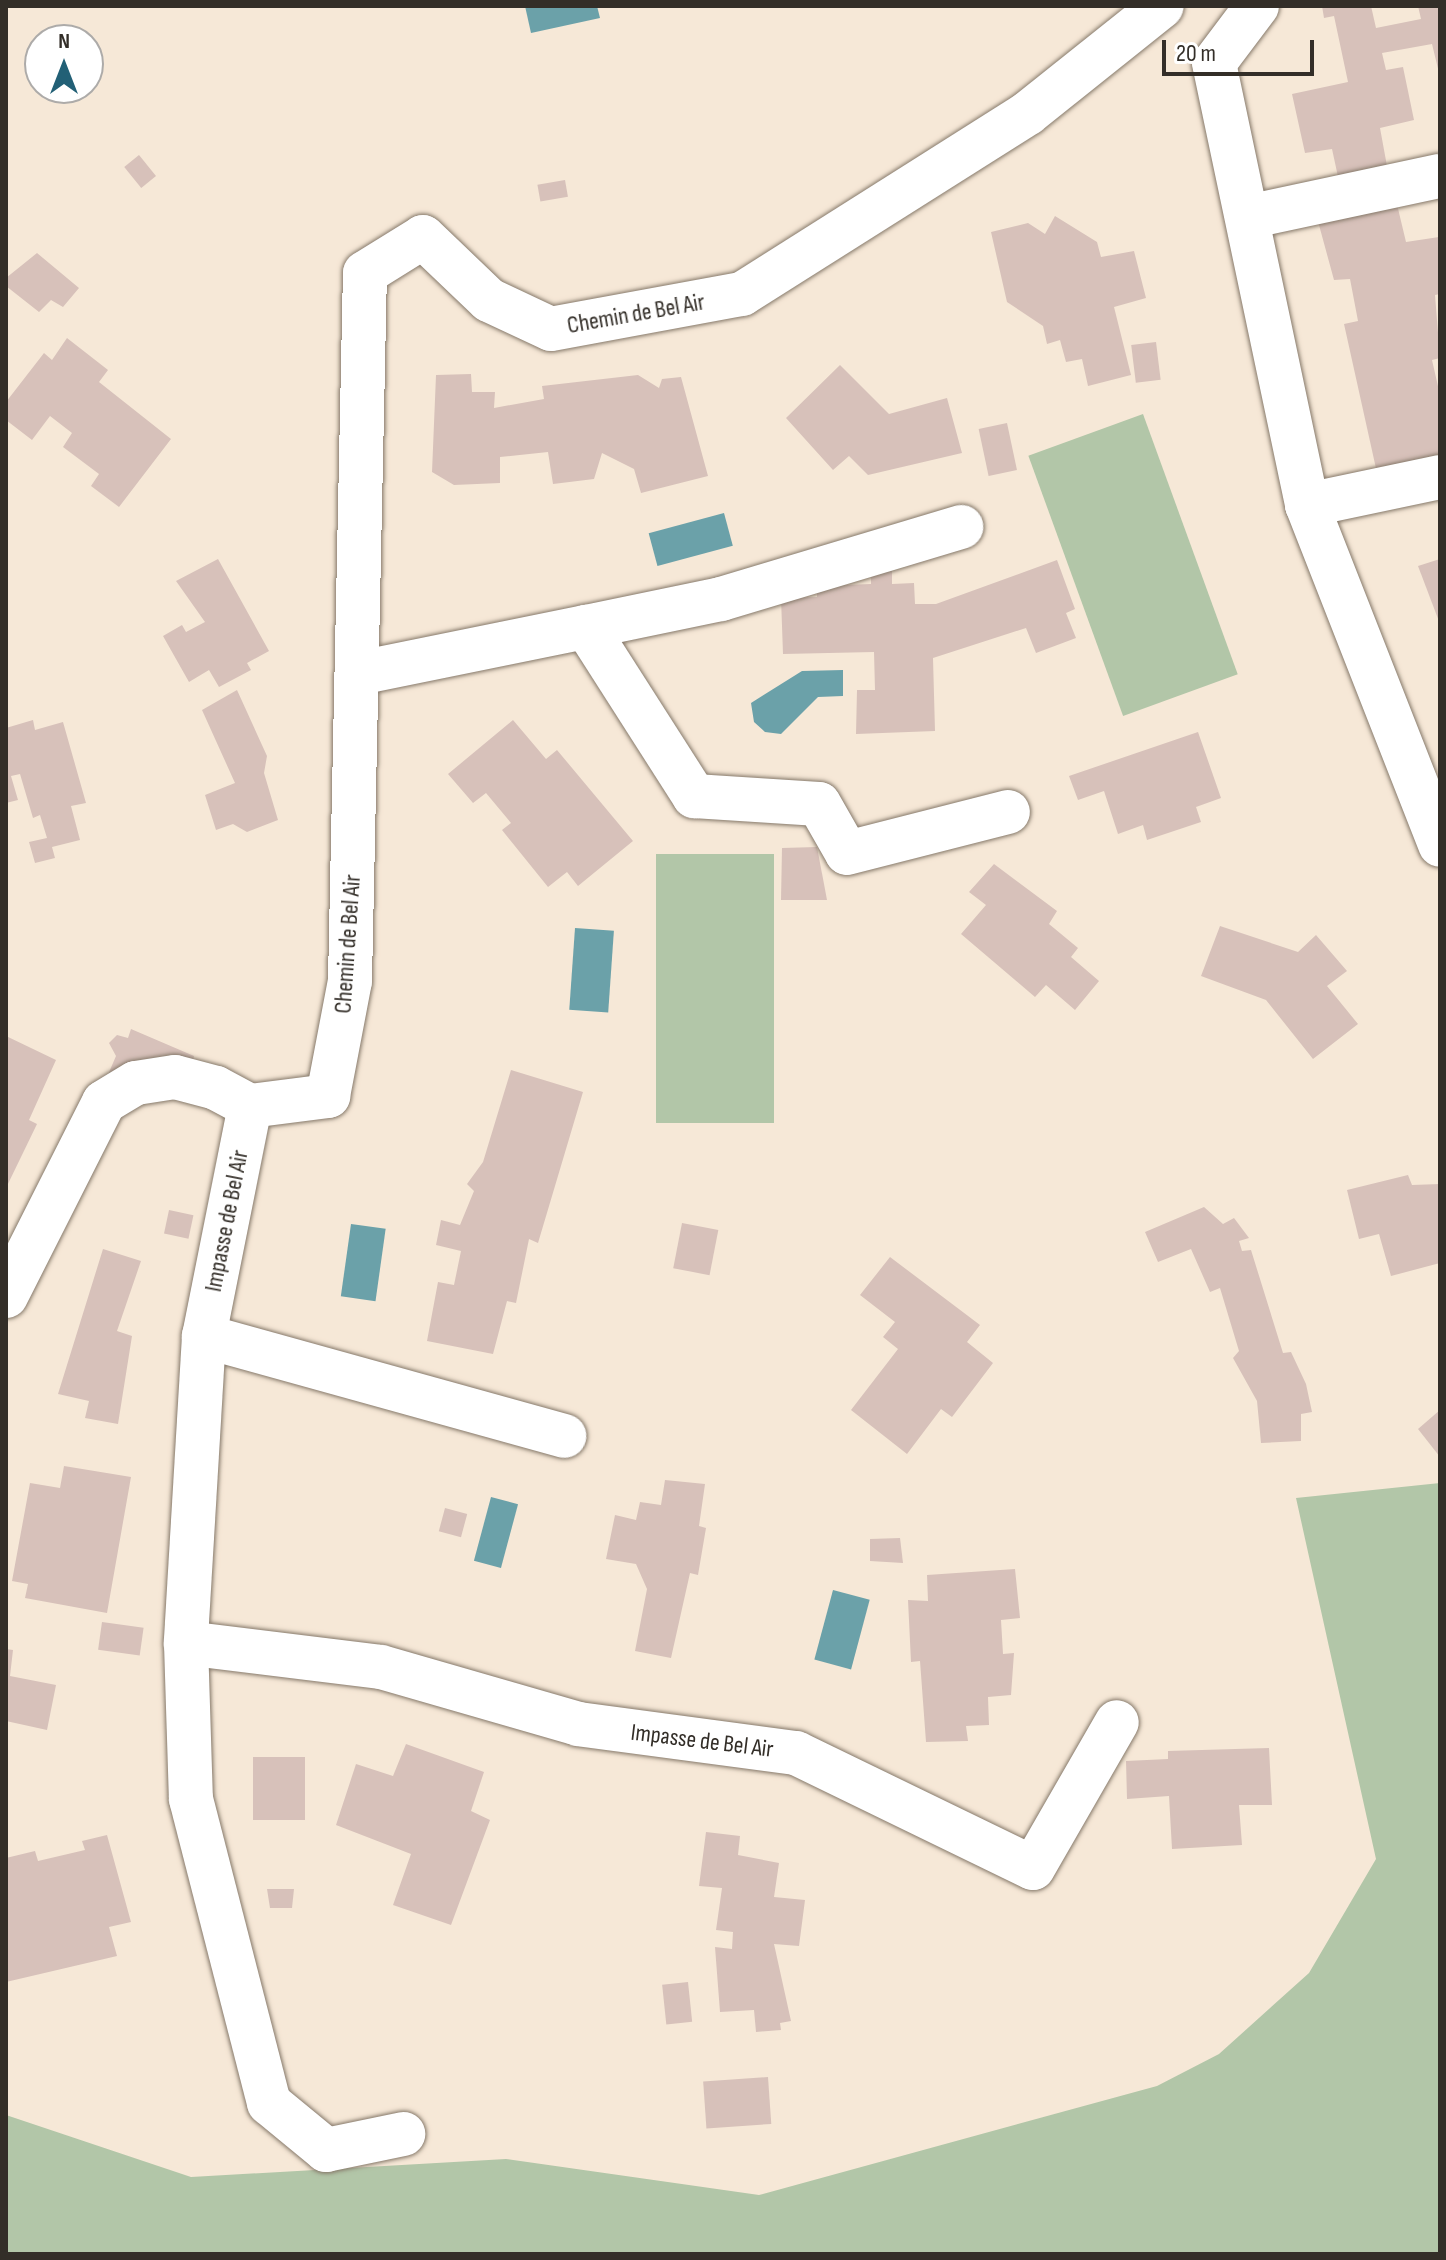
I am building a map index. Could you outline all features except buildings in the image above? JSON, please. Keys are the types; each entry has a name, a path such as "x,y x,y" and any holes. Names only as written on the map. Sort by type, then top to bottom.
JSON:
{"street":[{"name":"Chemin de Bel Air","path":"250,1106 328,1096 350,981 359,673 365,273 423,237 489,300 551,329 742,294 1028,113 1162,6"},
{"path":"1257,6 1214,63 1307,505 1440,845"},
{"path":"1248,217 1440,176"},
{"path":"1307,505 1440,477"},
{"path":"359,673 721,599 961,527"},
{"path":"586,627 694,796 819,804 847,853 1008,812"},
{"path":"6,1296 104,1102 136,1083 175,1077 216,1088 250,1106"},
{"name":"Impasse de Bel Air","path":"250,1106 204,1336 186,1643 191,1799 269,2103 326,2150 403,2134"},
{"path":"204,1336 564,1436"},
{"name":"Impasse de Bel Air","path":"186,1643 381,1667 578,1724 796,1753 1033,1868 1117,1722"}],"green space":[{"path":"1143,414 1238,674 1123,716 1028,456"},
{"path":"656,854 774,854 774,1123 656,1123"},
{"path":"1440,1483 1440,2254 6,2254 6,2115 191,2177 506,2159 759,2195 1157,2086 1219,2054 1309,1973 1376,1859 1296,1498"}],"water":[{"path":"525,6 597,6 600,18 531,33"},
{"path":"724,513 733,546 657,566 649,533"},
{"path":"843,670 843,696 818,697 781,734 765,732 754,722 751,703 802,671"},
{"path":"575,928 614,931 608,1013 569,1010"},
{"path":"351,1224 386,1229 375,1301 341,1296"},
{"path":"491,1497 518,1504 501,1568 474,1561"},
{"path":"833,1590 870,1600 851,1669 814,1660"}]}
